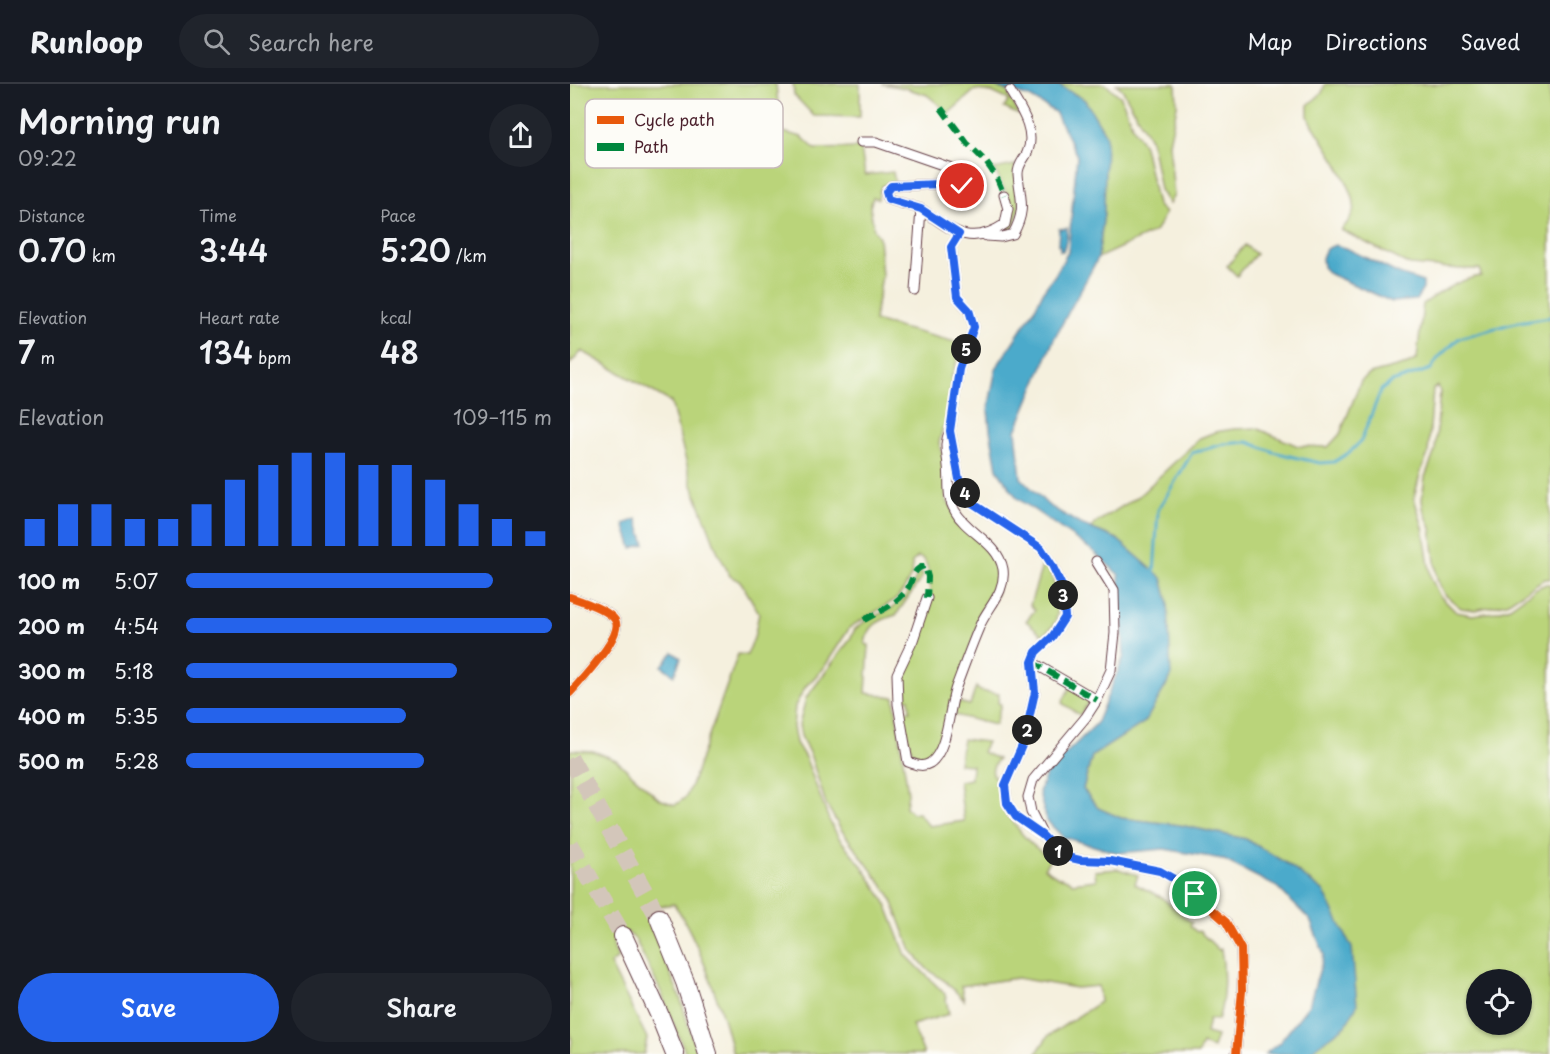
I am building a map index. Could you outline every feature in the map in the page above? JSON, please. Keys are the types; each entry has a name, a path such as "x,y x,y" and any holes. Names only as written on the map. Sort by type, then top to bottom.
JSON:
{"highway":[{"path":"659,918 685,982 708,1054"},
{"path":"623,936 675,1054"}],"street":[{"path":"861,142 876,142 960,171 966,178 962,186 915,184 891,186 886,192 888,199 921,209 959,234 1001,237 1013,234 1020,221 1022,206 1018,171 1028,152 1030,138 1025,115 1010,91"},
{"path":"983,236 1005,224 1008,209 1004,195"},
{"path":"915,291 921,209"},
{"path":"927,598 913,639 897,674 898,704 908,762 919,766 930,763 939,751 947,731 952,699 957,685 982,621 1003,584 1000,560 986,540 966,525 955,511 948,492 949,468 945,441 950,431 959,369 974,327 969,310 957,297 951,247 959,234"},
{"path":"950,431 959,479 969,501 1041,548 1062,586 1065,617 1052,637 1036,652 1032,662 1035,692 1024,741 1005,785 1007,803 1016,817 1042,835 1063,856 1080,860 1110,861 1160,871 1181,883 1226,922 1240,950 1242,991 1236,1054"},
{"path":"1042,835 1031,812 1028,797 1033,780 1086,717 1097,700 1111,669 1115,633 1114,590 1096,561"},
{"path":"570,597 602,611 615,620 618,628 614,639 570,693"},
{"path":"1032,662 1097,700"}],"green space":[{"path":"570,84 776,84 778,99 585,99 585,168 783,168 783,132 802,137 815,149 861,148 865,175 893,172 895,183 882,186 878,199 873,197 870,207 874,230 879,237 882,276 874,321 963,344 952,375 947,427 943,427 939,443 946,466 946,500 999,563 1000,578 996,595 979,621 946,729 933,755 926,760 919,761 915,756 908,738 903,711 910,711 909,699 903,699 902,676 922,631 929,600 928,569 924,559 918,557 912,562 912,574 903,591 895,600 850,627 823,669 806,686 795,706 793,727 796,743 806,759 829,820 839,838 862,866 885,901 906,955 945,994 949,1014 912,1025 924,1054 733,1054 709,976 693,937 674,904 654,907 649,913 649,922 680,997 697,1054 686,1054 661,992 635,939 627,932 616,933 614,936 613,946 618,958 610,964 647,1038 644,1054 570,1054 572,1041 570,1030 570,750 593,751 616,760 659,799 675,805 686,797 738,654 747,655 754,638 759,613 741,582 730,576 717,550 692,485 671,402 582,351 570,364"},
{"path":"793,84 860,84 860,117 814,116 794,95"},
{"path":"882,84 985,84 1006,90 1019,115 1004,108 1009,100 992,92 975,90 949,113 927,95"},
{"path":"1057,84 1105,84 1121,97 1132,125 1144,146 1157,205 1165,213 1156,231 1098,258 1104,213 1085,100"},
{"path":"1116,84 1176,84 1177,106 1169,143 1174,195 1169,204 1160,190 1151,141 1122,89"},
{"path":"1325,84 1550,84 1550,579 1544,579 1507,603 1475,610 1461,608 1444,594 1437,579 1431,528 1422,499 1425,477 1435,451 1440,392 1438,386 1433,389 1428,454 1414,498 1423,527 1431,578 1439,595 1456,612 1472,615 1494,612 1510,607 1535,589 1550,584 1550,1054 1307,1054 1346,1025 1324,892 1286,863 1246,839 1180,825 1121,818 1098,808 1083,789 1092,756 1144,722 1118,539 1092,529 1094,524 1139,496 1200,438 1215,432 1256,428 1298,446 1328,447 1340,434 1361,381 1370,374 1408,364 1417,359 1423,304 1458,283 1481,276 1480,269 1410,265 1341,230 1353,212 1352,196 1342,173 1308,117 1308,105 1322,93"},
{"path":"1015,165 1020,207 1012,231 1004,234 1000,232 1009,225 1008,196 994,169"},
{"path":"1245,245 1256,254 1237,276 1227,266"},
{"path":"1042,566 1048,566 1058,607 1055,622 1043,635 1026,621 1035,610 1030,605"},
{"path":"921,572 923,576 896,615 875,624 865,644 869,645 866,693 894,697 908,793 906,807 912,813 918,813 929,826 964,821 959,781 971,779 972,765 959,764 963,739 987,742 982,752 998,759 992,771 995,778 998,776 1002,779 1005,803 1015,825 1031,844 1051,858 1044,868 1072,883 1096,880 1095,871 1118,869 1138,875 1135,884 1161,897 1192,923 1190,926 1197,932 1199,931 1219,950 1221,949 1224,975 1222,1003 1218,1020 1209,1019 1206,1033 1217,1036 1213,1048 1202,1044 1198,1054 1036,1054 1048,1036 1100,1002 1098,986 1076,988 1017,978 961,986 964,1000 946,982 926,968 911,950 890,895 840,828 826,804 799,725 806,698 849,641 855,629 902,600 913,585 917,574"},
{"path":"976,687 980,691 999,694 998,703 1001,704 995,725 954,715 954,701 970,705"},
{"path":"1070,687 1090,700 1080,715 1062,703"}],"water":[{"path":"985,84 1057,84 1085,100 1106,135 1104,213 1098,258 1054,339 1016,431 1021,478 1048,505 1078,523 1117,539 1162,578 1168,601 1171,677 1145,722 1092,756 1083,789 1098,808 1121,818 1180,825 1246,839 1286,863 1324,892 1352,948 1357,1005 1346,1025 1307,1054 1265,1054 1280,1042 1309,1005 1324,955 1310,920 1277,887 1222,859 1164,849 1118,853 1063,837 1046,820 1039,792 1047,772 1096,724 1124,656 1119,575 1093,551 1017,498 997,469 988,410 996,368 1068,252 1077,156 1055,112 1030,97"},
{"path":"1067,228 1067,238 1063,251 1060,251 1059,229"},
{"path":"1335,245 1399,274 1423,282 1423,289 1416,300 1392,302 1330,274 1323,267 1322,258 1326,249"},
{"path":"637,519 645,544 632,548 624,524"},
{"path":"673,652 681,658 674,675 662,666"}],"waterway":[{"path":"1154,574 1158,510 1192,453 1224,444 1248,442 1298,458 1320,463 1334,462 1350,452 1361,441 1381,390 1392,382 1431,369 1438,358 1459,338 1518,322 1550,317"}],"tunnel":[{"path":"570,758 659,918"},
{"path":"570,844 623,936"}],"marked path":[{"path":"941,108 967,143 986,162 997,178 1004,195"},
{"path":"864,620 888,607 904,594 916,571 925,566 928,577 927,598"},
{"path":"1032,662 1097,700"}],"cycle path":[{"path":"959,234 951,247 957,297 969,311 974,327 959,369 950,431 959,479 969,501 1041,548 1062,586 1065,617 1052,637 1036,652 1032,662 1035,692 1024,741 1005,785 1007,803 1015,817 1042,835 1063,856 1080,860 1110,861 1160,871 1181,883 1226,922 1241,949 1242,991 1236,1054"},
{"path":"570,597 595,606 612,616 616,627 608,647 570,693"}],"route":[{"path":"962,186 915,184 891,186 886,192 888,199 921,209 959,234 951,247 957,297 969,310 974,327 959,369 950,431 959,479 969,501 1041,548 1062,586 1065,617 1052,637 1036,652 1032,662 1035,692 1024,741 1005,785 1007,803 1016,817 1042,835 1063,856 1080,860 1110,861 1160,871 1195,894"}]}
